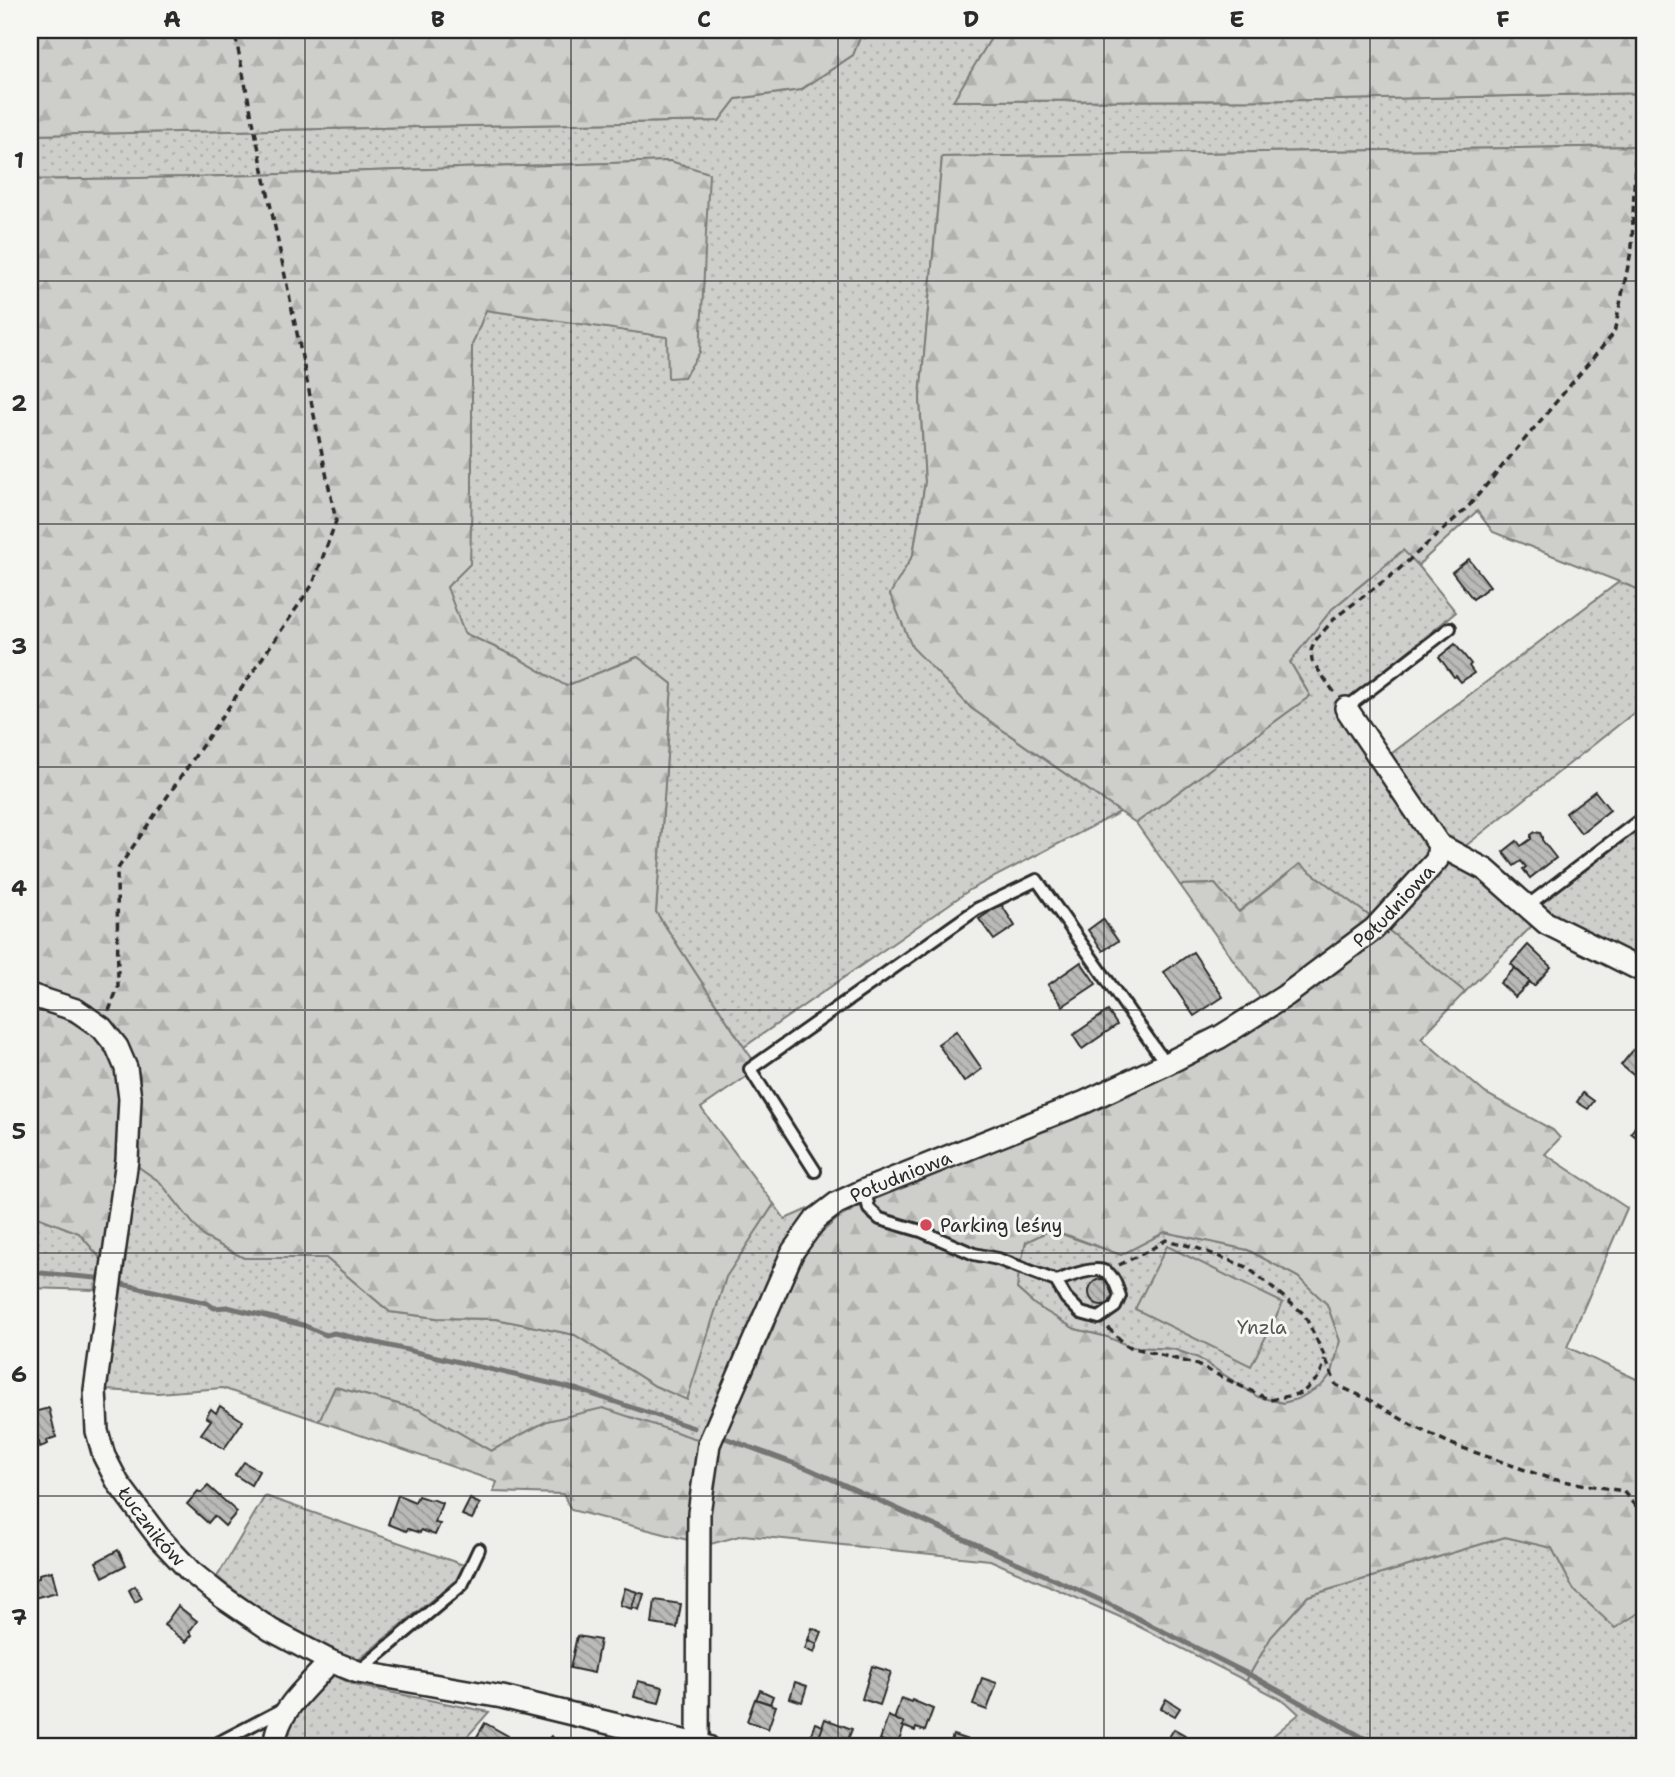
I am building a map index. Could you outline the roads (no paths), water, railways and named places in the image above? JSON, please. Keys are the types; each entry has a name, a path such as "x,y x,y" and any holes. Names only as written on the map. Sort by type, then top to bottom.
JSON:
{"street":[{"name":"Południowa","path":"1346,709 1439,845 1486,870 1546,923 1645,972"},
{"name":"Południowa","path":"703,1746 699,1513 709,1444 793,1251 816,1219 837,1203 865,1189 1085,1102 1220,1037 1284,996 1374,929 1437,860 1439,845"},
{"name":"Łuczników","path":"30,995 76,1010 102,1028 117,1047 127,1068 130,1098 127,1160 95,1390 97,1431 104,1457 118,1483 160,1539 190,1571 271,1630 330,1661 358,1672 502,1697 703,1746"},
{"path":"275,1747 276,1731 291,1705 330,1661"}],"lane":[{"path":"1346,709 1450,628"},
{"path":"1528,906 1645,816"},
{"path":"815,1171 750,1069 977,909 1038,880 1166,1064"},
{"path":"865,1189 869,1209 880,1219 921,1231 974,1254 998,1259 1056,1281 1096,1269 1106,1272 1115,1282 1120,1296 1115,1307 1099,1318 1081,1313 1066,1298 1056,1281"},
{"path":"358,1672 462,1585 479,1549"},
{"path":"210,1747 291,1705"}],"waterway":[{"path":"30,1272 96,1278"},
{"path":"122,1284 207,1303 214,1308 227,1307 303,1325 326,1335 334,1333 579,1390 694,1428"},
{"path":"725,1438 809,1469 1109,1604 1256,1678 1380,1747"}],"place":[{"name":"Parking leśny","path":"926,1225"}],"park label":[{"name":"Ynzla","path":"1262,1327"}]}
